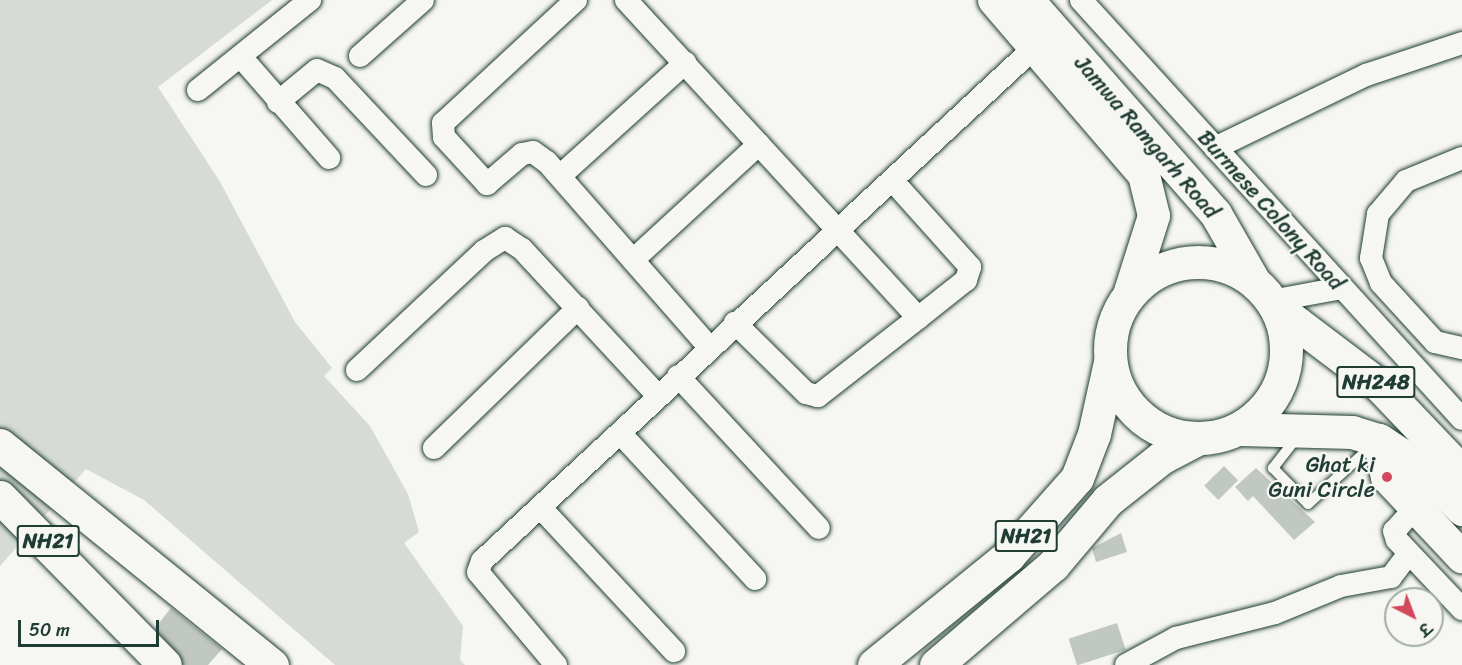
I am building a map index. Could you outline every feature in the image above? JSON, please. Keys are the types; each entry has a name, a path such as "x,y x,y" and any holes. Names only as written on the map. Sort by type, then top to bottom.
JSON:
{"highway":[{"name":"NH21","path":"874,665 1008,556 1077,478 1094,434 1110,360 1113,326 1130,295 1158,271 1188,261 1226,263 1268,297 1287,341 1284,376 1266,406 1241,429 1197,439 1161,458 1108,500 1053,565 936,665"},
{"name":"Jamwa Ramgarh Road","path":"1268,297 1380,386 1462,472"},
{"name":"NH21","path":"1110,360 1120,393 1142,420 1173,436 1197,439"},
{"name":"NH248","path":"1241,429 1352,432 1379,440 1417,465 1462,509"},
{"name":"NH21","path":"0,445 272,665"},
{"name":"NH21","path":"0,497 165,665"}],"main road":[{"name":"Jamwa Ramgarh Road","path":"994,0 1144,175 1152,194 1155,216 1130,295"},
{"name":"Jamwa Ramgarh Road","path":"1028,0 1216,214 1268,297"},
{"path":"1379,440 1387,477 1462,557"}],"street":[{"path":"198,90 310,0"},
{"path":"360,56 423,0"},
{"path":"576,0 442,123 444,137 482,182 491,183 522,153 534,152 560,176 708,346"},
{"path":"626,0 918,318"},
{"name":"Burmese Colony Road","path":"1081,0 1462,419"},
{"path":"1215,148 1366,75 1462,43"},
{"path":"556,665 478,572 482,561 620,433 708,346 839,230 1035,47"},
{"path":"241,57 329,158"},
{"path":"560,176 685,63"},
{"path":"278,102 316,70 335,78 426,175"},
{"path":"633,260 759,144"},
{"path":"1462,158 1406,181 1378,214 1371,258 1381,283 1435,342 1462,348"},
{"path":"735,323 806,393 818,396 966,280 970,267 892,180"},
{"path":"357,370 484,251 505,238 522,249 657,395"},
{"path":"1268,297 1341,288"},
{"path":"434,448 578,308"},
{"path":"678,376 819,528"},
{"path":"620,433 755,579"},
{"path":"540,507 674,651"},
{"path":"1415,508 1394,531 1409,553 1462,609"},
{"path":"1126,665 1176,638 1275,613 1341,586 1391,577 1409,553"}],"lane":[{"path":"1303,430 1273,468 1308,504 1379,440"}],"shaded area":[{"path":"0,0 272,0 158,87 219,180 295,322 332,368 324,376 370,426 408,494 419,532 404,543 463,626 460,660 465,665 335,665 144,500 86,469 0,566"}],"building":[{"path":"1224,466 1238,480 1218,500 1204,486"},
{"path":"1256,468 1315,522 1294,540 1253,496 1248,501 1235,487"},
{"path":"1121,533 1127,552 1096,562 1092,548"},
{"path":"171,608 222,649 208,665 183,665 155,628"},
{"path":"1117,623 1126,650 1077,665 1068,639"}],"place":[{"name":"Ghat ki Guni Circle","path":"1387,477"}]}
